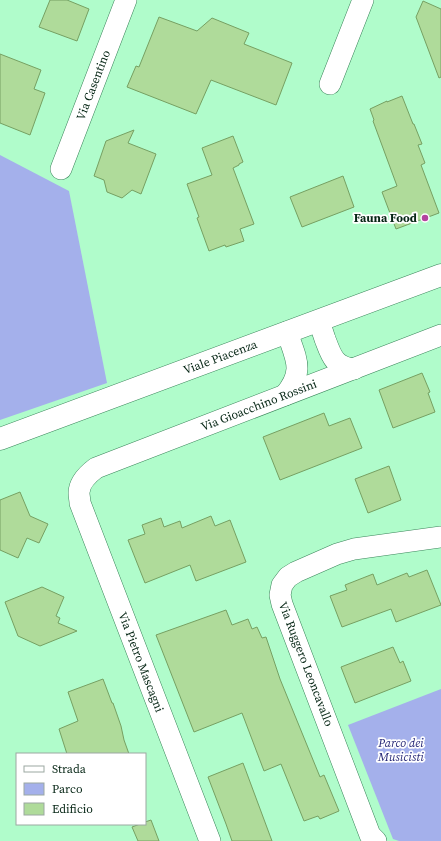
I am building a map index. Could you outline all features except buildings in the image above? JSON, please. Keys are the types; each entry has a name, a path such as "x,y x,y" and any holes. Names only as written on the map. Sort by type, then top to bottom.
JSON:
{"street":[{"name":"Via Casentino","path":"61,170 126,0"},
{"path":"330,84 362,0"},
{"name":"Viale Piacenza","path":"0,439 441,275"},
{"path":"319,321 332,357 343,367 354,369"},
{"path":"285,395 295,381 298,372 298,364 287,332"},
{"name":"Via Gioacchino Rossini","path":"82,482 88,474 96,468 441,335"},
{"name":"Via Pietro Mascagni","path":"82,482 79,492 80,503 210,841"},
{"name":"Via Ruggero Leoncavallo","path":"370,839 282,604 280,595 282,585 288,577 296,572 337,554 361,548 441,537"}],"green space":[{"path":"0,155 69,191 107,383 0,420"},
{"name":"Parco dei Musicisti","path":"441,689 441,841 399,841 393,839 348,725"}],"place":[{"name":"Fauna Food","path":"425,218"}]}
